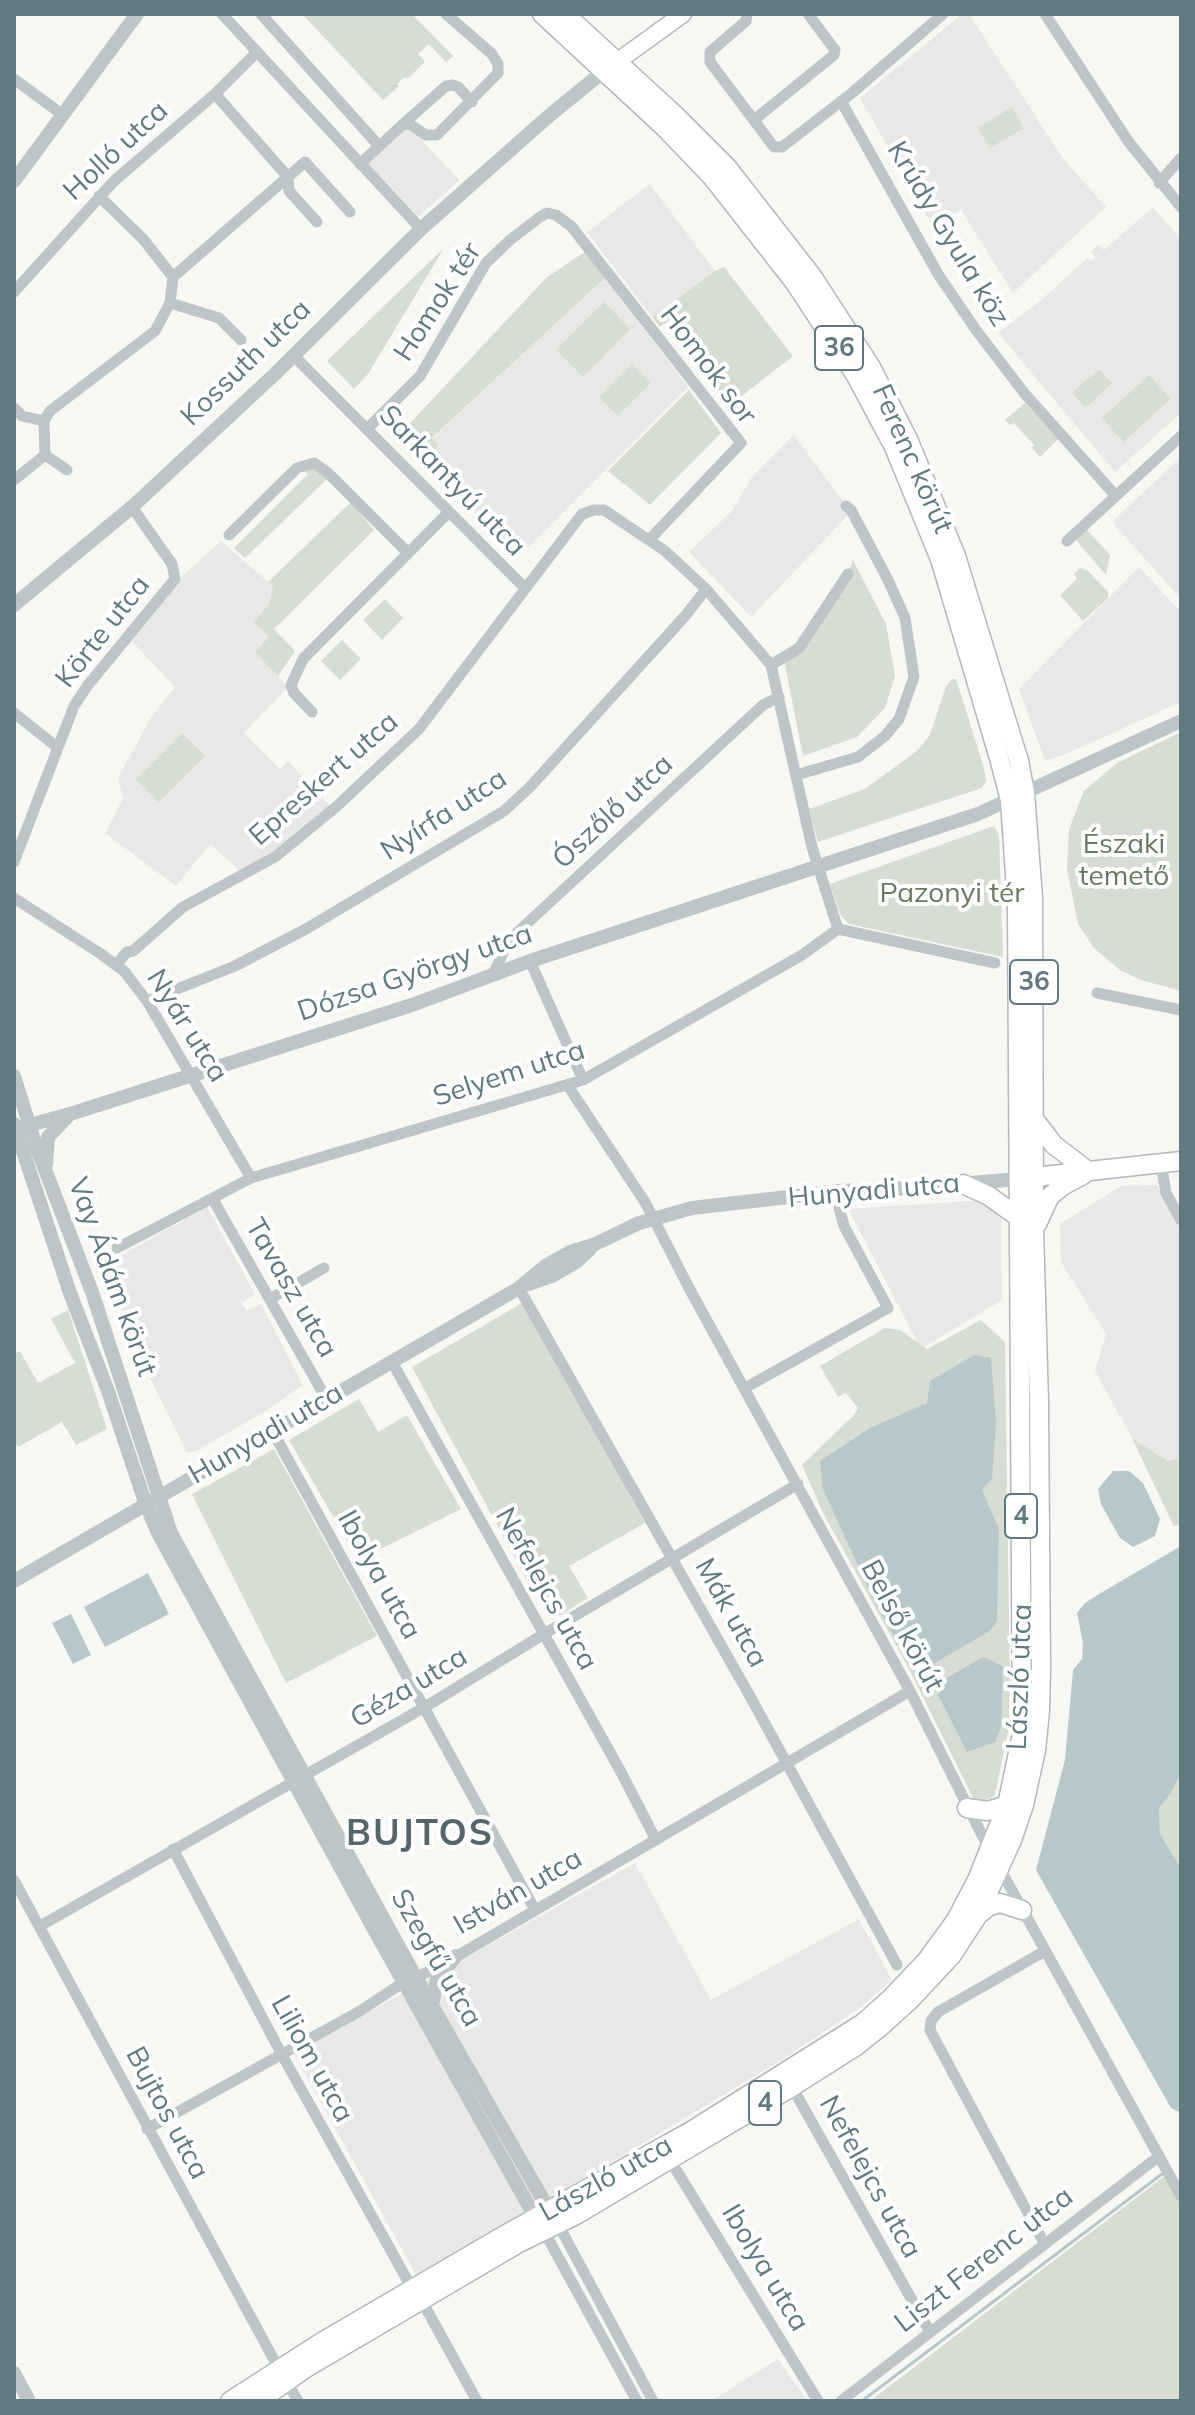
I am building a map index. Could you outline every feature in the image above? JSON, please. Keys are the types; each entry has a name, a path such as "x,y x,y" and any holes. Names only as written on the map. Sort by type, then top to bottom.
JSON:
{"main road":[{"name":"36","path":"542,14 611,66"},
{"name":"36","path":"565,14 611,66"},
{"path":"611,66 683,14"},
{"name":"Ferenc körút","path":"611,66 743,214 795,283 856,376 894,447 940,559 1018,796"},
{"name":"36","path":"1018,796 1033,898 1034,1119 1026,1178"},
{"name":"36","path":"1018,796 1017,906 1026,1178"},
{"path":"1034,1119 1054,1145 1089,1171"},
{"name":"4","path":"1034,1230 1050,1196 1089,1171 1181,1161"},
{"name":"Hunyadi utca","path":"1026,1178 1089,1171"},
{"name":"László utca","path":"547,2221 670,2160 855,2047 910,2000 952,1955 978,1915 1000,1869 1031,1777 1040,1711 1032,1668 1018,1217 1026,1178"},
{"name":"László utca","path":"1026,1178 1034,1230 1039,1402 1031,1628"},
{"path":"963,1184 989,1196 1018,1217"},
{"name":"László utca","path":"283,2375 547,2221 863,2023 917,1970 956,1920 990,1850 1007,1805 1032,1668"},
{"path":"967,1808 987,1811 1007,1805"},
{"path":"978,1915 989,1906 1000,1903 1022,1910"},
{"name":"László utca","path":"283,2375 403,2312 417,2295"},
{"name":"4","path":"230,2401 283,2375"},
{"name":"4","path":"259,2401 283,2375"}],"street":[{"path":"14,181 137,14"},
{"path":"223,14 421,229"},
{"path":"261,14 379,146"},
{"path":"401,126 408,123 431,137 494,81 498,73 498,64 492,54 446,14"},
{"path":"747,14 746,21 710,52 710,62 774,147 782,147 841,101 943,14"},
{"path":"754,120 834,55 835,50 808,14"},
{"path":"1045,14 1128,141 1181,207"},
{"name":"Holló utca","path":"14,292 99,196 215,94 257,52"},
{"name":"Kossuth utca","path":"14,605 132,507 421,229 611,66"},
{"path":"14,79 63,115"},
{"path":"360,164 446,86 458,87 472,102"},
{"path":"215,94 288,177 289,191 317,222"},
{"name":"Krúdy Gyula köz","path":"841,101 938,274 976,330 1025,394 1115,495"},
{"path":"1159,183 1181,158"},
{"path":"45,455 44,421 50,411 155,331 170,303 173,277 305,162 350,212"},
{"path":"99,196 143,239 173,277"},
{"name":"Homok tér","path":"368,428 420,376 486,263 540,217 547,213 556,215"},
{"name":"Homok sor","path":"556,215 571,226 741,443 650,539"},
{"path":"170,303 219,318 241,340"},
{"name":"Sarkantyú utca","path":"293,355 525,588 582,514 604,510 650,539 706,589 771,665 818,867"},
{"path":"14,408 22,416 44,421"},
{"path":"1067,541 1181,436"},
{"path":"45,455 67,470"},
{"path":"14,480 45,455"},
{"path":"229,535 297,468 314,463 327,472 408,553"},
{"path":"796,775 858,757 885,736 899,719 914,677 905,618 888,580 846,506"},
{"name":"Körte utca","path":"14,862 18,836 74,706 175,579 172,564 132,507"},
{"path":"312,712 294,693 291,685 303,659 448,513"},
{"path":"771,665 799,648 848,574"},
{"name":"Epreskert utca","path":"116,965 127,952 133,951 183,907 275,857 347,796 419,729 525,588"},
{"name":"Nyírfa utca","path":"147,1001 235,966 306,929 504,811 537,779 706,589"},
{"name":"Ószőlő utca","path":"494,973 508,941 763,705 779,697"},
{"path":"14,713 57,747"},
{"path":"995,963 838,929 818,867 978,814 1181,721"},
{"name":"Dózsa György utca","path":"19,1126 70,1114 412,1005 494,973 818,867"},
{"name":"Nyár utca","path":"14,898 116,965 147,1001 251,1178"},
{"name":"Selyem utca","path":"117,1248 251,1178 583,1080 802,955 838,929"},
{"path":"530,961 583,1080"},
{"path":"1097,993 1181,1010"},
{"name":"Vay Ádám körút","path":"14,1076 19,1126 70,1293 108,1391 146,1505"},
{"name":"Belső körút","path":"568,1086 645,1202 910,1691 967,1808 1022,1910 1181,2196"},
{"path":"46,1172 48,1137 70,1114"},
{"name":"Vay Ádám körút","path":"19,1126 46,1172 92,1292 160,1496"},
{"path":"1161,1163 1166,1193 1181,1220"},
{"name":"Hunyadi utca","path":"14,1581 519,1288 547,1265 619,1231 692,1208 840,1191 1026,1178"},
{"path":"745,1388 888,1308 844,1226 839,1208 840,1191"},
{"name":"Tavasz utca","path":"215,1199 327,1400"},
{"path":"270,1299 324,1268"},
{"name":"Mák utca","path":"519,1288 897,1965"},
{"name":"Nefelejcs utca","path":"392,1362 656,1840"},
{"name":"Ibolya utca","path":"273,1432 535,1910"},
{"name":"Géza utca","path":"40,1926 300,1780 798,1484"},
{"name":"Szegfű utca","path":"160,1496 171,1533 300,1780"},
{"name":"Szegfű utca","path":"146,1505 158,1533 410,1979 653,2401"},
{"name":"István utca","path":"147,2129 360,2011 410,1979 456,1956 910,1691"},
{"name":"Liliom utca","path":"173,1849 281,2053 477,2401"},
{"name":"Bujtos utca","path":"14,1880 18,1896 40,1926 147,2129 298,2401"},
{"path":"1044,2243 930,2030 931,2021 938,2012 1045,1951"},
{"path":"432,2005 437,1980 456,1956"},
{"name":"Szegfű utca","path":"410,1979 432,2005 547,2221 637,2401"},
{"name":"Nefelejcs utca","path":"792,2087 930,2332"},
{"name":"Liszt Ferenc utca","path":"841,2401 1158,2157"},
{"name":"Ibolya utca","path":"670,2160 818,2401"},
{"path":"14,2373 29,2401"}],"shaded area":[{"path":"962,14 969,14 1062,157 1106,207 1013,293 961,210 932,225 860,98"},
{"path":"409,126 459,180 416,219 366,165"},
{"path":"650,184 715,271 652,317 587,232"},
{"path":"1153,207 1181,239 1181,413 1115,472 998,333 1039,302 1087,258 1091,261 1095,257 1091,251 1098,245 1104,250"},
{"path":"605,278 688,387 519,557 423,460 439,446 432,439"},
{"path":"794,435 851,512 751,617 689,552 732,511 752,477"},
{"path":"1181,457 1181,599 1112,522"},
{"path":"221,541 273,586 269,637 256,652 288,687 244,733 280,769 288,761 333,809 244,875 210,844 176,886 105,833 123,799 118,778 150,719 175,687 128,637 168,589"},
{"path":"1139,567 1181,612 1181,702 1045,761 1019,689"},
{"path":"1157,1185 1181,1228 1181,1458 1168,1461 1132,1438 1095,1371 1106,1334 1061,1262 1060,1224 1121,1186"},
{"path":"983,1200 1001,1213 1002,1300 921,1349 848,1209"},
{"path":"207,1207 255,1294 242,1303 247,1311 261,1304 303,1385 264,1412 198,1450 187,1453 145,1368 111,1280 109,1262"},
{"path":"974,1355 991,1358 996,1422 992,1479 982,1490 999,1529 997,1621 990,1631 926,1668 909,1663 874,1601 823,1489 820,1461 870,1428 927,1403 930,1381"},
{"path":"1113,1471 1129,1471 1143,1483 1160,1519 1155,1536 1133,1547 1120,1538 1101,1504 1098,1489"},
{"path":"1181,1546 1181,1773 1159,1808 1160,1834 1181,1869 1181,2113 1171,2108 1036,1870 1065,1760 1073,1670 1082,1659 1083,1643 1077,1613 1085,1603"},
{"path":"148,1573 169,1614 105,1647 84,1607"},
{"path":"71,1614 91,1655 73,1664 52,1623"},
{"path":"983,1657 1003,1666 1001,1727 995,1742 967,1752 938,1695 945,1679"},
{"path":"635,1863 711,2000 859,1919 892,1980 857,2010 783,2059 529,2212 420,2282 294,2054"},
{"path":"778,2359 807,2401 711,2401"}],"green space":[{"path":"302,14 412,14 453,56 446,62 429,44 418,54 425,62 397,84 399,86 383,100"},
{"path":"1012,107 1024,128 990,148 978,128"},
{"path":"444,248 368,374 354,389 327,361"},
{"path":"586,251 605,278 432,438 439,446 423,460 400,434 546,278"},
{"path":"724,267 793,356 729,406 713,388 724,380 675,316 660,327 652,317"},
{"path":"604,302 630,329 583,377 556,350"},
{"path":"632,364 651,383 618,416 599,397"},
{"path":"1099,369 1112,383 1085,408 1072,393"},
{"path":"1149,375 1171,399 1123,442 1102,418"},
{"path":"689,390 721,433 650,505 608,471"},
{"path":"1025,403 1058,439 1040,457 1032,448 1034,445 1014,423 1010,425 1005,420"},
{"path":"310,466 328,478 245,558 234,548 308,474 302,469"},
{"path":"351,502 374,530 274,629 295,651 278,676 255,652 269,637 254,622 270,603 273,586 268,582"},
{"path":"1085,528 1110,555 1106,575 1076,540"},
{"path":"853,560 886,624 895,676 885,708 857,737 803,756 784,660 848,574"},
{"path":"1080,568 1087,570 1108,592 1108,598 1083,621 1060,595 1077,579 1074,574"},
{"path":"385,599 403,618 382,640 363,620"},
{"path":"342,640 361,659 340,680 321,661"},
{"path":"956,679 984,768 986,781 982,788 818,842 809,809 865,789 918,750 930,735 946,686"},
{"name":"Északi temető","path":"1181,732 1181,991 1141,980 1120,970 1094,948 1078,924 1067,869 1069,829 1084,791 1117,763"},
{"path":"182,733 205,756 159,802 136,779"},
{"name":"Pazonyi tér","path":"994,826 999,835 1003,957 849,924 841,916 830,884"},
{"path":"524,1302 645,1523 569,1566 588,1598 559,1616 539,1585 546,1580 531,1588 412,1367"},
{"path":"68,1310 107,1429 76,1445 62,1422 18,1447 14,1441 14,1354 20,1351 38,1383 75,1363 51,1319"},
{"path":"981,1320 1005,1342 1010,1689 1009,1727 995,1795 975,1802 908,1667 823,1513 802,1465 858,1408 846,1393 838,1397 820,1366 885,1328 900,1330 927,1349"},
{"path":"359,1399 378,1432 407,1415 461,1509 358,1560 289,1440"},
{"path":"1132,1438 1168,1461 1181,1458 1181,1523 1174,1527"},
{"path":"274,1449 377,1636 286,1683 192,1494"},
{"path":"1181,1773 1181,1873 1160,1834 1159,1808"},
{"path":"1166,2175 1181,2202 1181,2401 870,2401"}],"waterway":[{"path":"862,2401 1162,2174"}],"district":[{"name":"BUJTOS","path":"420,1834"}]}
